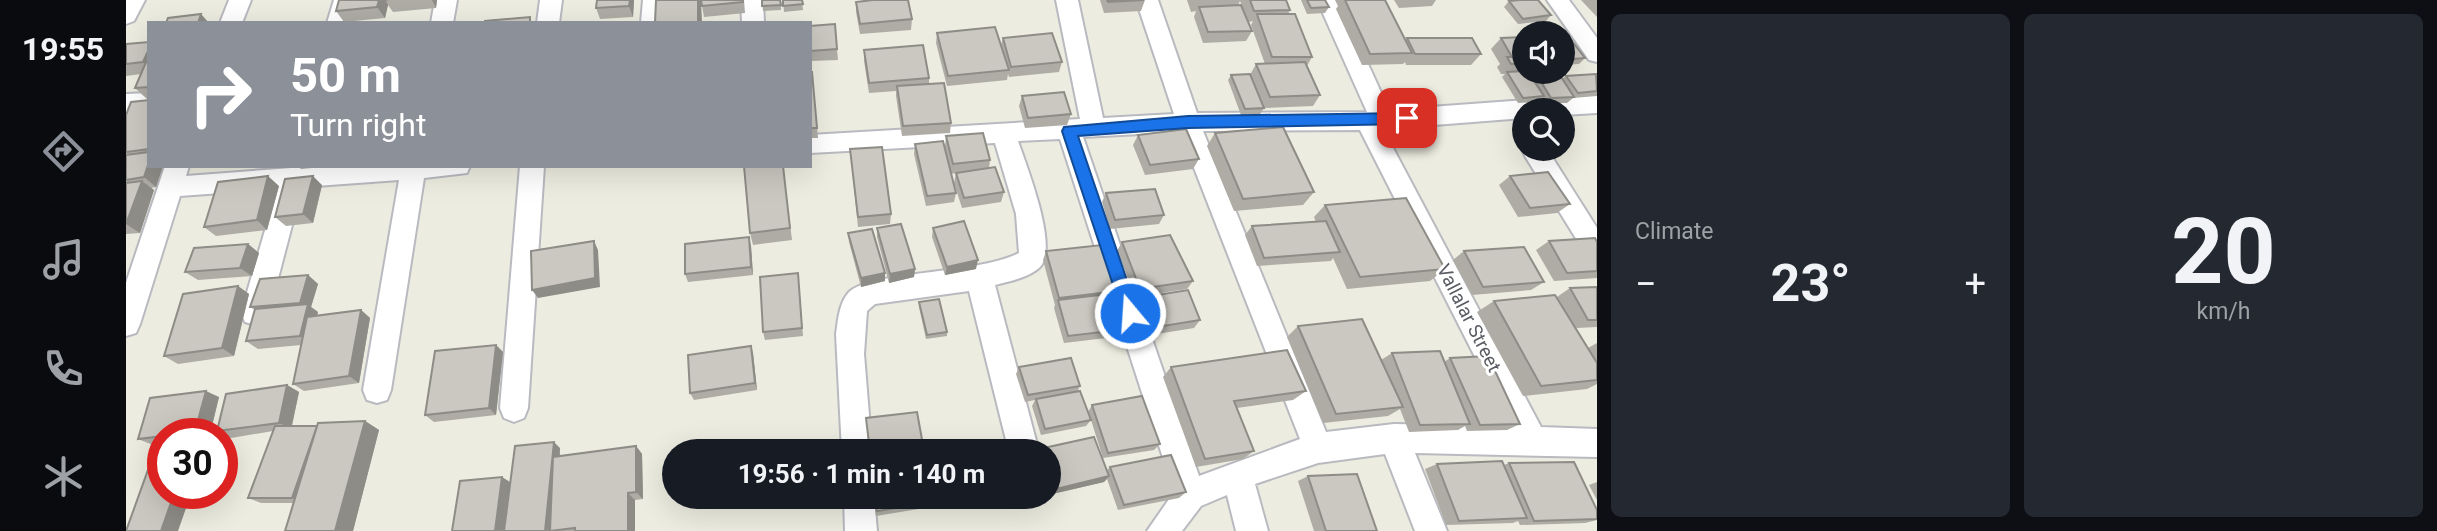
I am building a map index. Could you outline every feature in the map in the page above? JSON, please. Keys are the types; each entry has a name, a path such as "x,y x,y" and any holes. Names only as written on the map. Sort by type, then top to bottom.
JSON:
{"street":[{"path":"126,16 134,0"},
{"path":"232,21 240,0"},
{"path":"339,21 345,0"},
{"path":"442,21 446,0"},
{"path":"548,21 551,0"},
{"path":"652,21 654,0"},
{"path":"752,0 753,21"},
{"path":"1067,0 1082,130 1190,495"},
{"path":"1147,0 1188,122 1318,448"},
{"name":"Vallalar Street","path":"1328,0 1374,120 1554,448"},
{"path":"1558,0 1597,54"},
{"path":"126,103 147,102"},
{"path":"812,144 1188,122 1374,120 1597,104"},
{"path":"855,439 850,329 854,307 872,293 979,276 1024,264 1031,259 1033,252 1028,218 1004,134"},
{"path":"1541,161 1597,250"},
{"path":"514,408 532,168"},
{"path":"126,324 174,176 413,169 377,390"},
{"path":"248,338 295,172"},
{"path":"979,276 1021,439"},
{"path":"1394,438 1431,531"},
{"path":"1163,531 1190,495 1237,475 1318,448 1394,438 1554,448 1597,443"},
{"path":"1237,475 1252,531"},
{"path":"860,509 861,531"}],"building":[{"path":"339,0 379,0 377,7 336,11"},
{"path":"597,0 630,0 629,6 596,8"},
{"path":"656,0 698,0 698,21 655,21"},
{"path":"701,0 743,0 743,2 702,6"},
{"path":"762,0 780,0 781,5 762,6"},
{"path":"783,0 802,0 803,4 783,6"},
{"path":"908,0 912,19 860,24 856,2"},
{"path":"1107,0 1144,0 1108,2"},
{"path":"1250,0 1286,0 1290,10 1254,11"},
{"path":"1307,0 1325,0 1329,7 1311,8"},
{"path":"1345,0 1385,0 1412,53 1370,54"},
{"path":"1538,0 1551,15 1523,19 1509,1"},
{"path":"1241,5 1252,31 1208,32 1199,7"},
{"path":"201,14 199,21 167,21 168,18"},
{"path":"1257,14 1295,14 1312,57 1272,57"},
{"path":"530,17 530,21 485,21"},
{"path":"835,24 837,49 812,51 812,26"},
{"path":"995,27 1009,70 948,76 937,33"},
{"path":"1052,33 1062,62 1011,67 1003,38"},
{"path":"1407,38 1472,38 1481,54 1415,54"},
{"path":"1501,38 1512,38 1512,57"},
{"path":"147,42 147,53 143,62 126,64 126,44"},
{"path":"923,45 929,78 869,83 864,50"},
{"path":"1575,45 1585,58 1575,59"},
{"path":"147,60 147,87 135,88"},
{"path":"1305,62 1320,95 1270,97 1256,64"},
{"path":"812,72 817,128 812,128"},
{"path":"1250,74 1264,108 1245,109 1231,75"},
{"path":"1596,74 1597,91 1578,93 1572,84 1575,84 1575,75"},
{"path":"944,83 951,123 903,126 897,86"},
{"path":"1514,84 1536,84 1544,96 1523,98"},
{"path":"1542,84 1566,84 1574,97 1551,98"},
{"path":"1064,92 1071,114 1028,118 1022,96"},
{"path":"147,100 147,149 126,152 126,115 131,102"},
{"path":"1283,127 1314,192 1243,199 1215,133"},
{"path":"1186,129 1199,159 1150,165 1138,135"},
{"path":"983,133 990,160 953,164 946,136"},
{"path":"943,141 956,193 927,196 915,144"},
{"path":"882,147 891,214 858,217 850,149"},
{"path":"147,152 144,177 126,180 126,155"},
{"path":"995,167 1004,192 964,198 956,173"},
{"path":"744,168 783,168 790,228 750,233"},
{"path":"1548,172 1570,204 1530,208 1510,176"},
{"path":"268,176 257,220 204,227 218,182"},
{"path":"313,176 303,214 275,217 285,179"},
{"path":"142,181 126,224 126,183"},
{"path":"1155,189 1164,215 1115,220 1106,193"},
{"path":"1406,198 1445,269 1360,277 1325,205"},
{"path":"964,221 978,260 947,267 933,228"},
{"path":"1326,221 1340,252 1264,258 1252,226"},
{"path":"901,224 915,269 890,274 877,228"},
{"path":"872,229 885,273 861,278 848,233"},
{"path":"1170,235 1193,281 1140,289 1122,242"},
{"path":"749,237 751,267 685,274 685,244"},
{"path":"1595,238 1597,271 1567,273 1549,241"},
{"path":"594,241 595,278 532,290 531,251"},
{"path":"248,244 240,268 185,272 194,248"},
{"path":"1102,245 1118,291 1059,298 1046,251"},
{"path":"1524,247 1544,282 1483,287 1464,251"},
{"path":"798,273 802,328 763,332 760,277"},
{"path":"308,275 300,303 250,307 260,279"},
{"path":"238,286 222,348 164,356 183,294"},
{"path":"1597,287 1597,320 1588,320 1570,288"},
{"path":"1188,290 1200,320 1157,327 1145,297"},
{"path":"1116,293 1128,329 1068,336 1058,300"},
{"path":"1555,295 1597,363 1597,380 1541,386 1494,301"},
{"path":"939,299 947,332 927,335 919,302"},
{"path":"308,304 300,336 246,341 255,309"},
{"path":"361,310 349,376 293,384 307,317"},
{"path":"1362,319 1403,407 1336,414 1298,326"},
{"path":"496,345 489,408 425,415 435,351"},
{"path":"751,346 755,383 690,393 688,355"},
{"path":"1287,350 1306,391 1234,401 1254,451 1205,459 1171,367"},
{"path":"1440,351 1470,424 1420,425 1392,353"},
{"path":"1488,356 1520,424 1480,425 1450,358"},
{"path":"1071,358 1080,386 1028,395 1019,367"},
{"path":"287,385 279,423 238,428 238,418 220,418 226,394"},
{"path":"206,391 199,418 147,418 147,438 138,439 150,398"},
{"path":"1080,391 1091,420 1045,429 1036,399"},
{"path":"1142,396 1160,444 1108,453 1092,405"},
{"path":"917,412 922,439 868,439 866,418"},
{"path":"365,421 335,531 285,531 318,423"},
{"path":"275,426 317,426 292,498 248,498"},
{"path":"1094,437 1109,476 1061,488 1061,444"},
{"path":"554,442 545,531 504,531 515,446"},
{"path":"636,446 636,492 628,493 628,531 575,531 575,528 550,531 553,457"},
{"path":"1171,455 1186,492 1124,505 1110,467"},
{"path":"1502,461 1527,518 1459,521 1437,464"},
{"path":"1574,462 1597,510 1597,519 1534,521 1509,463"},
{"path":"147,473 147,509 169,509 161,531 126,531"},
{"path":"1357,474 1377,531 1326,531 1308,476"},
{"path":"502,477 495,531 452,531 460,481"}],"route":[{"path":"1130,313 1069,131 1188,122 1367,121 1407,118"}]}
